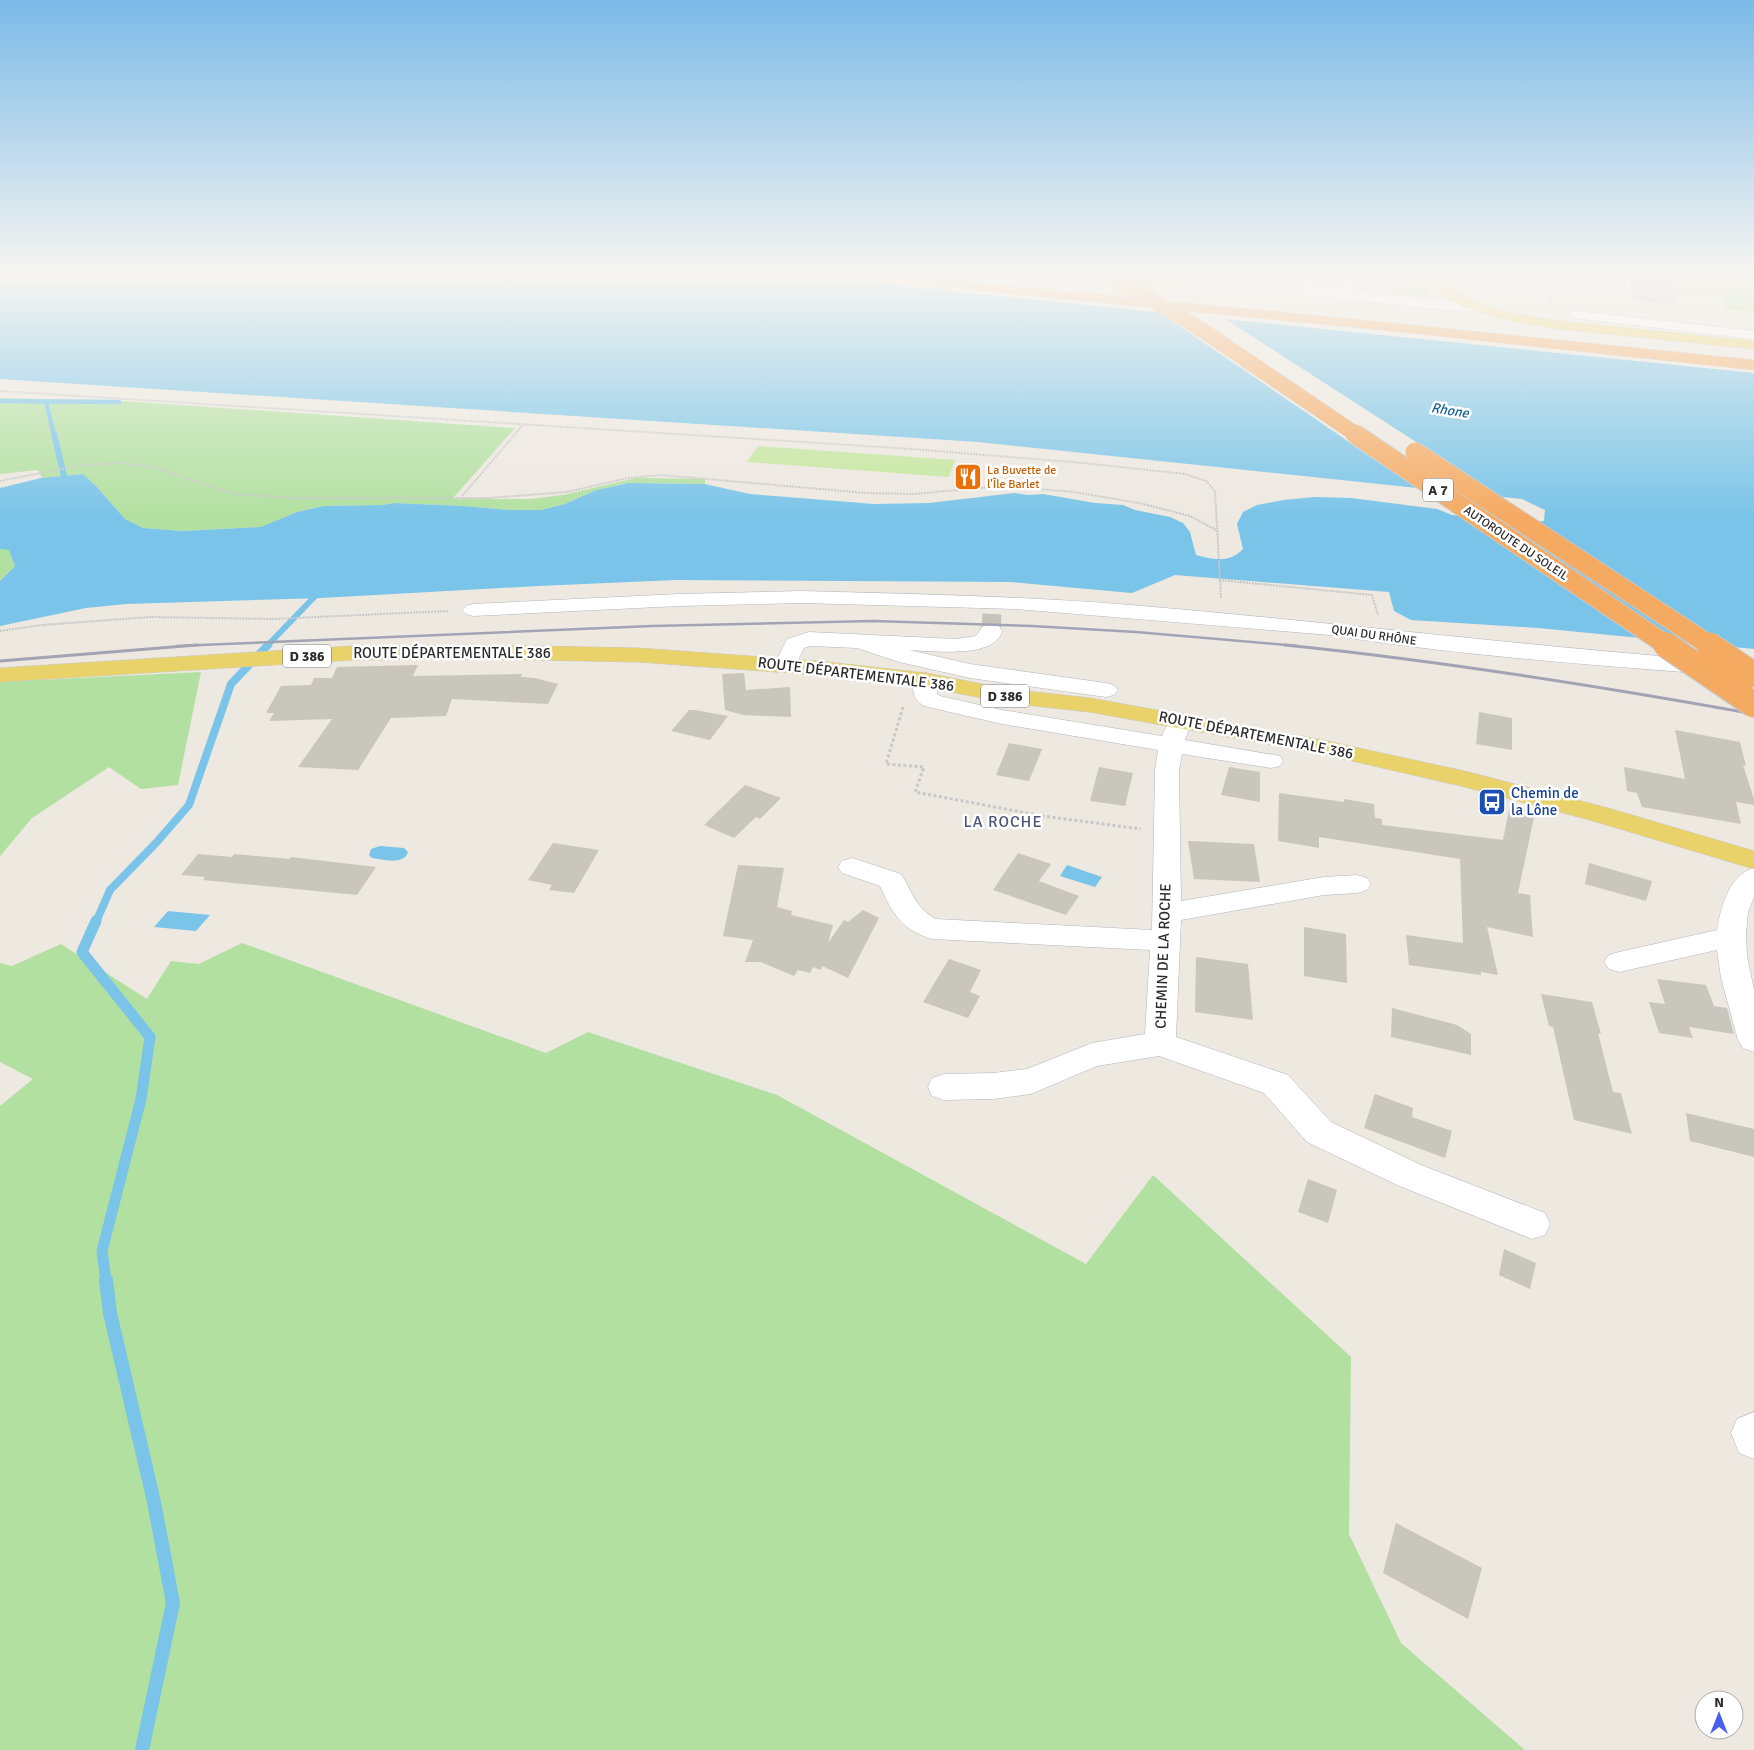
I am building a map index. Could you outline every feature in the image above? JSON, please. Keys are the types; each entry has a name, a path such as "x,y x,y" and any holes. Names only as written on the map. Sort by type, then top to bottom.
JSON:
{"highway":[{"name":"AUTOROUTE DU SOLEIL","path":"1238,355 1754,705"},
{"name":"AUTOROUTE DU SOLEIL","path":"1267,355 1304,379"},
{"path":"1654,355 1754,365"},
{"name":"AUTOROUTE DU SOLEIL","path":"1404,445 1754,674"}],"main road":[{"name":"ROUTE DÉPARTEMENTALE 386","path":"0,675 352,653 485,652 614,654 786,665 925,688"},
{"name":"ROUTE DÉPARTEMENTALE 386","path":"1176,733 1322,747 1599,814 1754,860"}],"street":[{"name":"QUAI DU RHÔNE","path":"474,610 679,600 802,597 992,616 1058,606 1330,629 1375,636 1568,656 1657,662 1754,674"},
{"path":"786,665 795,644 803,640 818,639 956,646 983,642 990,636 992,616"},
{"path":"858,642 907,657 970,671 1106,690"},
{"path":"925,688 924,697 932,701 1002,717 1176,733 1271,761"},
{"name":"CHEMIN DE LA ROCHE","path":"1176,733 1167,771 1166,925 1160,1044 1276,1084 1319,1132 1409,1175 1532,1224"},
{"path":"852,867 891,880 905,910 919,924 932,929 1109,939 1166,925 1184,910 1324,886 1357,884"},
{"path":"1754,877 1737,900 1739,936 1736,985 1754,1040"},
{"path":"1619,962 1739,936"},
{"path":"944,1087 992,1086 1031,1081 1092,1055 1160,1044"},
{"path":"1754,1432 1752,1433 1754,1439"}],"path":[{"path":"0,391 912,449 1083,462 1185,474 1201,478 1212,485 1215,491 1219,580 1222,587 1221,601"},
{"path":"461,497 523,425"},
{"path":"0,481 82,465 122,462 152,467 234,494 320,498 541,495 567,492 628,478 661,475 866,493 914,494 1003,486 1074,492 1139,503 1190,516 1216,530"},
{"path":"1219,580 1372,595 1378,617"},
{"path":"0,632 42,625 151,617 273,619 474,610"},
{"path":"925,688 906,697 886,764 924,767 915,792 1043,816 1166,833"}],"green space":[{"path":"0,398 122,401 515,428 452,499 531,499 563,495 636,478 705,479 705,484 629,483 596,490 565,504 541,510 509,510 395,503 323,506 297,512 262,527 182,531 143,528 125,519 83,474 42,478 38,470 0,474"},
{"path":"758,446 955,460 949,477 747,462"},
{"path":"0,549 9,550 15,566 0,581"},
{"path":"201,672 178,785 141,789 109,767 32,818 0,856 0,682"},
{"path":"242,943 546,1053 588,1032 777,1095 1086,1264 1153,1175 1351,1357 1349,1534 1401,1643 1525,1750 0,1750 0,1106 33,1079 0,1062 0,963 12,966 61,944 147,999 171,961 199,964"}],"water":[{"name":"Rhone","path":"0,355 1574,355 1754,373 1754,649 1538,628 1411,620 1394,611 1389,592 1175,575 1132,593 1011,582 676,580 321,598 126,604 86,608 0,626 0,581 15,566 9,550 0,549 0,488 41,478 83,474 125,519 143,528 182,531 261,527 297,512 323,506 395,503 509,510 541,510 565,504 596,490 629,483 705,484 750,494 874,504 929,503 1014,493 1028,495 1043,494 1095,503 1123,505 1135,510 1170,517 1183,523 1190,532 1196,555 1215,559 1233,557 1243,549 1237,524 1243,512 1257,505 1284,500 1315,497 1351,498 1437,509 1452,515 1524,522 1544,521 1545,510 1522,499 978,442 0,379"},
{"path":"380,846 404,848 408,852 402,859 397,860 372,858 369,855 371,849"},
{"path":"1067,865 1102,877 1095,887 1060,876"},
{"path":"168,911 210,915 196,931 154,927"}],"pier":[{"path":"1221,355 1281,355 1506,500 1421,491"}],"building":[{"path":"418,665 413,676 522,674 521,677 535,678 558,684 548,704 452,699 446,716 391,718 358,770 298,767 332,719 269,721 274,713 266,713 281,686 311,685 314,678 332,678 337,667"},
{"path":"744,673 746,690 790,687 791,717 743,715 725,710 722,674"},
{"path":"689,710 728,716 710,740 671,731"},
{"path":"1479,712 1512,718 1512,750 1476,744"},
{"path":"1675,730 1740,742 1746,766 1743,765 1754,799 1754,805 1736,802 1741,824 1642,807 1637,793 1627,791 1624,767 1685,779"},
{"path":"1009,743 1042,749 1029,781 996,775"},
{"path":"1099,767 1133,773 1125,806 1090,801"},
{"path":"1229,767 1260,772 1260,802 1221,795"},
{"path":"745,785 781,798 760,819 756,817 734,838 704,825"},
{"path":"1279,793 1344,802 1344,799 1374,804 1375,818 1382,819 1382,825 1503,840 1510,805 1535,812 1518,893 1530,895 1533,937 1487,927 1498,975 1481,972 1481,975 1409,965 1406,935 1463,943 1460,859 1319,837 1319,848 1278,841"},
{"path":"1188,841 1254,844 1260,882 1194,879"},
{"path":"553,843 599,850 574,893 549,890 552,885 528,880"},
{"path":"1018,853 1051,864 1039,881 1079,896 1066,915 993,890"},
{"path":"198,854 232,857 234,854 289,859 291,857 376,867 357,895 203,880 205,877 181,875"},
{"path":"1589,863 1652,881 1646,901 1585,884"},
{"path":"738,865 784,868 777,907 792,911 791,915 833,925 828,943 844,920 848,922 863,910 879,918 848,978 822,966 821,970 813,967 810,973 798,970 794,976 761,962 745,962 753,940 723,936"},
{"path":"1304,927 1346,934 1347,983 1304,976"},
{"path":"1196,957 1248,964 1253,1020 1195,1012"},
{"path":"949,959 981,970 970,992 980,996 968,1018 923,1002"},
{"path":"1657,979 1706,985 1714,1006 1727,1008 1734,1034 1689,1027 1693,1038 1659,1033 1649,1002 1665,1004"},
{"path":"1541,994 1592,1002 1613,1092 1621,1093 1632,1134 1574,1120 1553,1027 1549,1026"},
{"path":"1392,1008 1457,1025 1471,1034 1471,1055 1391,1037"},
{"path":"1375,1094 1413,1108 1412,1117 1452,1131 1445,1158 1364,1128"},
{"path":"1686,1113 1754,1129 1754,1157 1690,1141"},
{"path":"1308,1179 1337,1190 1328,1223 1298,1212"},
{"path":"1504,1249 1536,1263 1530,1289 1499,1275"},
{"path":"1396,1523 1482,1568 1468,1619 1383,1573"}],"waterway":[{"path":"0,401 119,402"},
{"path":"46,402 54,435"},
{"path":"54,434 64,476"},
{"path":"267,646 320,591"},
{"path":"96,922 110,890 156,843 189,805 231,684 268,645"},
{"path":"96,921 82,952 150,1037 141,1099 102,1251 106,1281"},
{"path":"106,1280 110,1313 154,1502 173,1603 142,1750"}],"tunnel":[{"path":"991,631 992,614"}],"railway":[{"path":"193,645 652,626 873,621 1032,626 1136,632 1298,646"},
{"path":"0,661 193,645"},
{"path":"177,646 193,645"},
{"path":"193,645 197,645"},
{"path":"1285,645 1344,651 1520,675 1754,714"}],"place":[{"name":"La Buvette de l'Île Barlet","path":"968,477"},
{"name":"Chemin de la Lône","path":"1492,802"}],"district":[{"name":"LA ROCHE","path":"1003,821"}]}
